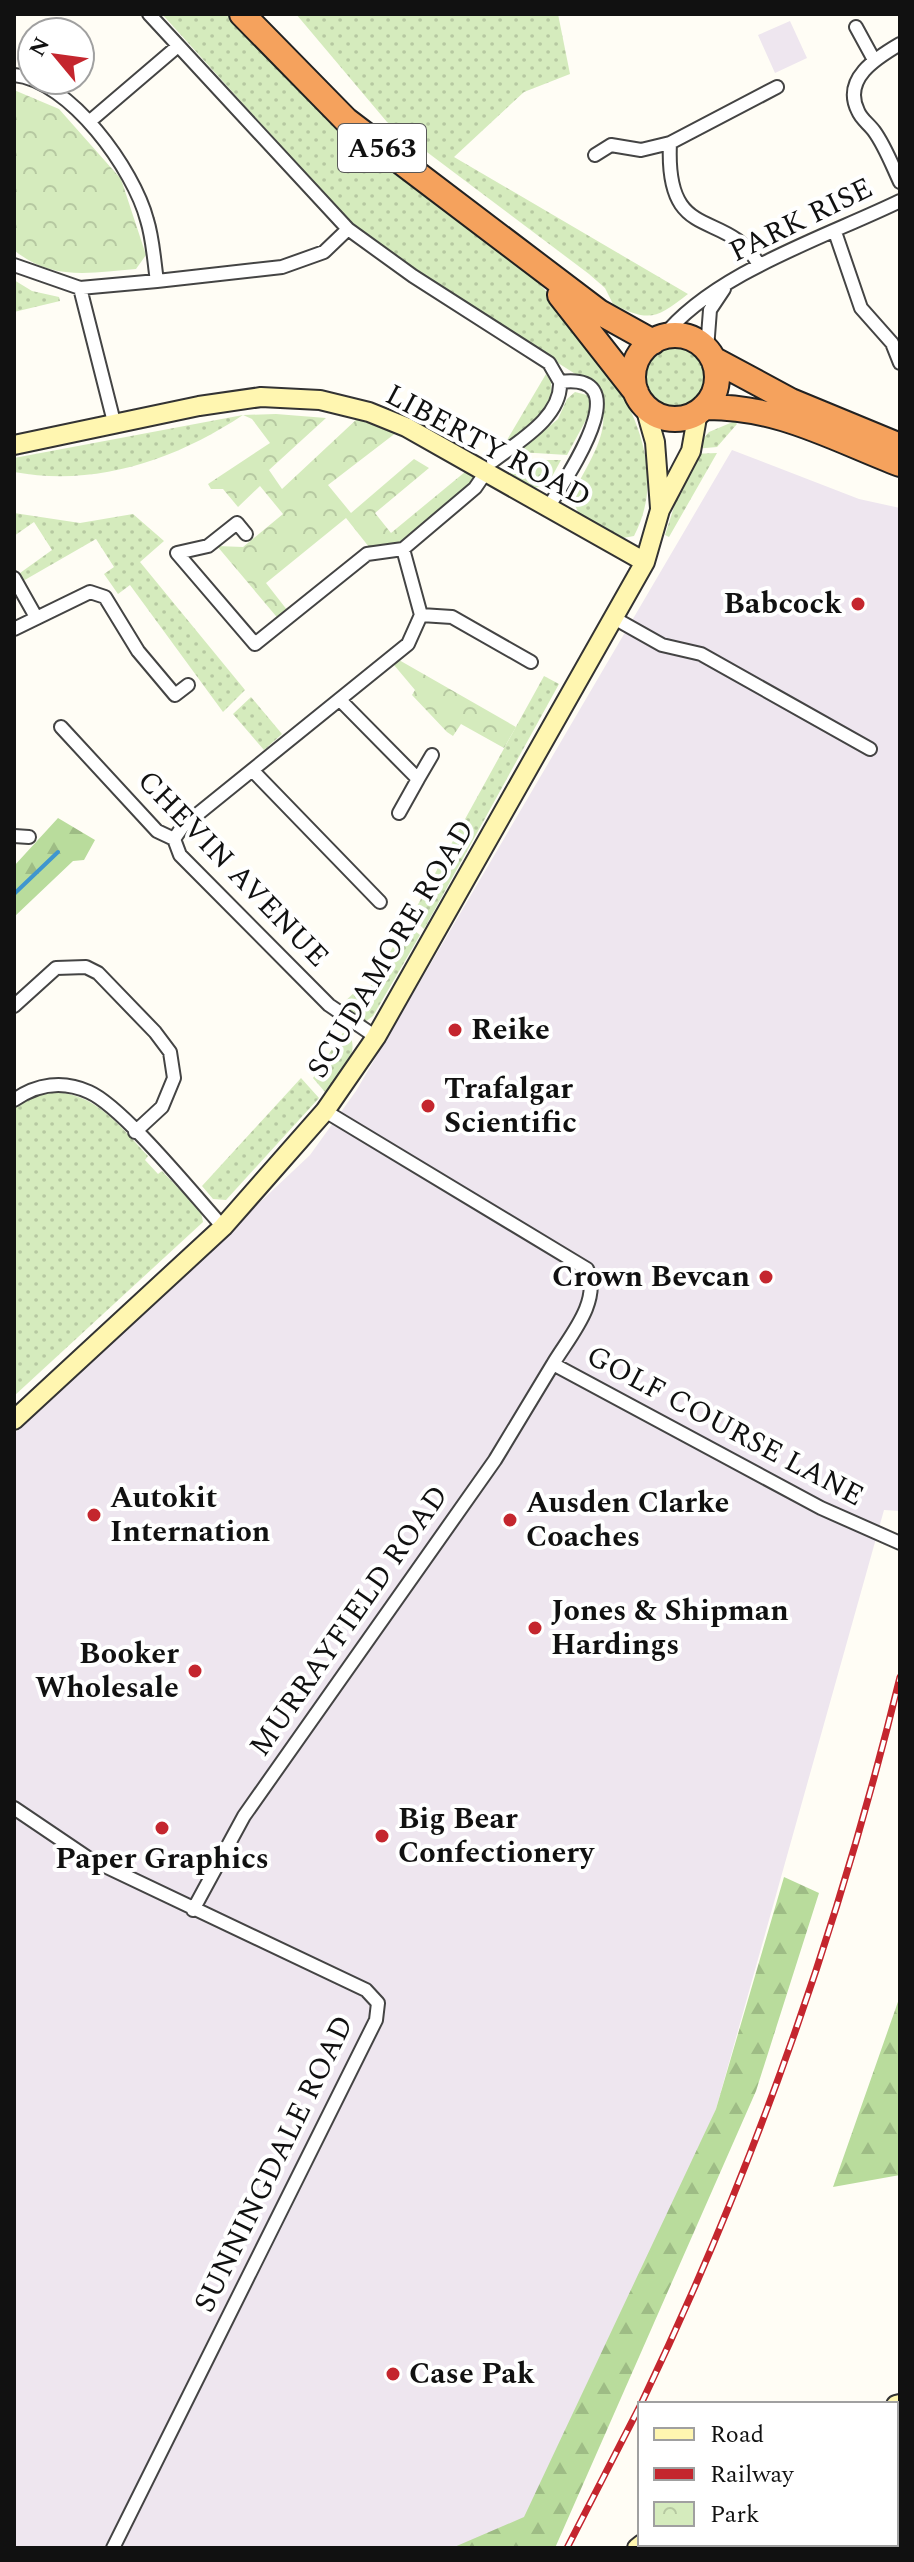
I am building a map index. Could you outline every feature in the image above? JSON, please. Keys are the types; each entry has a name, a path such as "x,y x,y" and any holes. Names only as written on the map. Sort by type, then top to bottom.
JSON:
{"highway":[{"name":"A563","path":"242,14 346,120 599,312 657,340"},
{"name":"A563","path":"535,265 641,400"},
{"path":"900,446 766,389 686,337 657,340 637,359 634,382 641,400 665,418 688,417 701,410 742,407 774,413 900,464"},
{"path":"701,410 717,385 710,354"}],"street":[{"path":"149,14 348,229 413,276 549,363 560,382 558,402 550,414 489,466 475,488 403,549 367,554 255,644 177,553 208,546 237,523 246,534"},
{"path":"856,27 874,60"},
{"path":"900,44 874,60 861,74 853,91 858,112 875,132 900,182"},
{"path":"89,122 178,46"},
{"path":"14,75 54,90 89,122 135,185 148,220 157,281"},
{"path":"595,155 611,145 641,150 670,143 777,87"},
{"path":"670,143 675,191 682,208 748,248 759,265"},
{"name":"PARK RISE","path":"657,340 677,318 759,265 900,201"},
{"path":"14,265 80,288 157,281 282,267 324,252 348,229"},
{"path":"835,232 861,308 892,343 900,363"},
{"name":"PARK RISE","path":"710,354 710,310 726,286"},
{"path":"80,288 115,426"},
{"path":"548,508 595,427 599,407 590,389 578,382 560,382"},
{"name":"LIBERTY ROAD","path":"14,445 240,399 320,400 369,412 489,466 548,508 645,562"},
{"name":"SCUDAMORE ROAD","path":"641,400 655,442 660,510"},
{"name":"SCUDAMORE ROAD","path":"14,1420 223,1227 325,1111 376,1037 645,562 660,510 691,451 701,410"},
{"path":"174,839 183,826 408,644 421,615 403,549"},
{"path":"14,578 36,617"},
{"path":"14,629 90,592 105,597 138,651 175,695 188,685"},
{"path":"421,615 438,613 452,617 531,662"},
{"path":"614,618 662,645 701,654 870,749"},
{"path":"340,700 418,779"},
{"name":"CHEVIN AVENUE","path":"61,727 157,831 174,839 180,855 329,1005 376,1037"},
{"path":"399,813 432,755"},
{"path":"253,771 380,902"},
{"path":"14,836 29,837"},
{"path":"14,1006 56,968 86,967 98,973 155,1032 170,1052 174,1078 162,1107 135,1132"},
{"path":"14,1100 32,1088 70,1086 103,1100 223,1227"},
{"name":"GOLF COURSE LANE","path":"325,1111 587,1269 593,1281 590,1302 553,1364 821,1508 900,1543"},
{"name":"MURRAYFIELD ROAD","path":"193,1910 244,1816 495,1460 553,1364"},
{"name":"SUNNINGDALE ROAD","path":"14,1808 88,1858 366,1990 374,1995 379,2011 113,2548"}],"shaded area":[{"path":"790,21 807,58 775,73 758,35"},
{"path":"732,450 859,499 900,508 900,1511 884,1510 716,2109 526,2548 14,2548 14,1434 310,1155 356,1091"}],"green space":[{"path":"162,14 235,14 524,267 599,356 621,391 637,427 646,463 646,500 634,536 623,538 580,516 571,497 594,453 603,424 603,410 598,396 588,382 470,307 351,223"},
{"path":"296,14 558,14 570,74 524,92 454,157 688,294 653,315 636,314 613,304 605,288 589,274 387,122"},
{"path":"14,90 16,96 28,96 59,109 121,179 146,255 136,269 72,273 42,267 14,250"},
{"path":"14,280 32,291 59,297 60,301 14,312"},
{"path":"669,344 683,344 695,349 704,358 709,377 707,390 700,401 683,410 669,410 657,405 648,396 643,384 643,370 648,358 657,349"},
{"path":"546,374 551,382 552,402 511,443 507,440"},
{"path":"575,392 587,395 593,407 567,455 519,452 558,419 567,399"},
{"path":"243,415 190,445 134,466 75,476 14,472 14,458"},
{"path":"243,415 326,418 269,470 282,489 358,418 397,432 328,485 351,513 414,459 429,468 375,513 391,533 471,467 486,472 403,549 373,552 346,518 266,583 291,615 281,622 217,546 243,547 283,514 260,486 238,507 223,489 211,489 208,484 270,443 252,419"},
{"path":"735,421 737,424 717,447 694,449 709,432"},
{"path":"717,453 669,537 665,535 691,454"},
{"path":"516,460 561,460 549,482 533,489 510,475 509,467"},
{"path":"14,513 80,523 133,514 164,541 140,562 245,690 223,712 130,585 118,594 104,574 114,567 96,539 23,581 20,573 52,550 34,522 14,536"},
{"path":"399,660 516,727 504,748 461,724 453,736 447,732 412,695 415,690 394,665"},
{"path":"544,676 559,684 424,929 411,917"},
{"path":"251,697 282,734 264,750 233,714"},
{"path":"58,818 95,840 84,860 73,861 14,917 14,866"},
{"path":"406,924 420,935 373,1016 365,1022 340,1006 357,990 364,998"},
{"path":"346,1028 353,1046 351,1054 325,1092 313,1078"},
{"path":"301,1078 319,1098 226,1200 213,1199 202,1186"},
{"path":"42,1092 75,1096 102,1110 148,1156 145,1160 158,1174 162,1171 201,1212 203,1222 14,1396 14,1104"},
{"path":"784,1877 819,1893 756,2091 555,2548 452,2548 524,2517 716,2109"},
{"path":"900,1996 900,2175 833,2187"}],"waterway":[{"path":"14,894 58,852"}],"railway":[{"path":"642,2402 720,2227 790,2047 850,1864 900,1677"},
{"path":"567,2548 638,2410"}],"place":[{"name":"Babcock","path":"858,604"},
{"name":"Reike","path":"455,1030"},
{"name":"Trafalgar Scientific","path":"428,1106"},
{"name":"Crown Bevcan","path":"766,1277"},
{"name":"Autokit Internation","path":"94,1515"},
{"name":"Ausden Clarke Coaches","path":"510,1520"},
{"name":"Jones & Shipman Hardings","path":"535,1628"},
{"name":"Booker Wholesale","path":"195,1671"},
{"name":"Paper Graphics","path":"162,1828"},
{"name":"Big Bear Confectionery","path":"382,1836"},
{"name":"Case Pak","path":"393,2374"}]}
